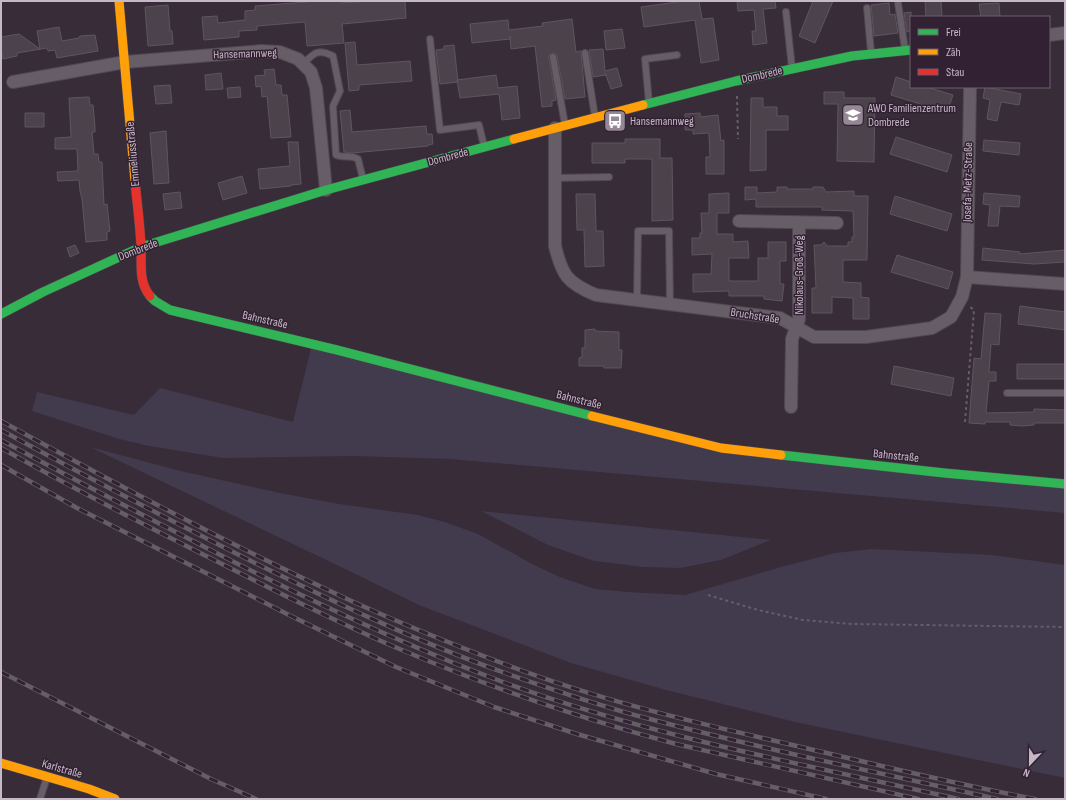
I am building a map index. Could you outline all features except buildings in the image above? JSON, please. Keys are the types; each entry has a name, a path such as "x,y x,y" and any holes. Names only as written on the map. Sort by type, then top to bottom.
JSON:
{"street":[{"name":"Emmeliusstraße","path":"119,1 141,247"},
{"path":"1050,35 1065,33"},
{"name":"Dombrede","path":"1,314 43,292 141,247 326,190 595,116 736,81 852,56 908,50"},
{"name":"Hansemannweg","path":"124,62 261,51 280,52 298,59 310,72 316,88 326,190"},
{"path":"13,82 124,62"},
{"name":"Josefa-Metz-Straße","path":"967,277 970,88"},
{"name":"Bruchstraße","path":"560,126 555,178 555,246 559,263 567,278 579,288 596,295 780,318 814,337 866,336 932,328 951,316 962,297 967,277"},
{"name":"Nikolaus-Groß-Weg","path":"739,221 837,223"},
{"name":"Nikolaus-Groß-Weg","path":"791,407 792,339 799,319 799,223"},
{"name":"Bahnstraße","path":"141,247 140,264 143,285 151,298 170,310 337,350 721,448 944,473 1065,484"},
{"path":"967,277 1065,284"},
{"name":"Karlstraße","path":"1,763 115,799"}],"lane":[{"path":"898,3 908,50"},
{"path":"867,8 871,54"},
{"path":"786,12 792,68"},
{"path":"430,39 440,130 479,125 484,147"},
{"path":"302,64 310,56 317,52 325,52 333,56 340,91 333,106 336,155"},
{"path":"585,53 595,116"},
{"path":"649,102 645,60 677,55"},
{"path":"553,57 560,126"},
{"path":"318,108 333,106"},
{"path":"323,157 336,155 354,156 358,159 364,180"},
{"path":"555,178 609,176"},
{"path":"637,300 638,231 669,231 670,304"},
{"path":"1007,393 1065,393"},
{"path":"40,799 47,777"}],"path":[{"path":"736,81 738,139"},
{"path":"962,297 974,310 965,422"},
{"path":"708,594 758,610 803,620 852,624 1065,627"}],"shaded area":[{"path":"311,348 721,448 1065,488 1065,513 450,459 354,456 223,458 149,446 119,439 32,411 37,392 134,415 160,388 293,422"},
{"path":"90,447 181,471 280,493 339,504 418,515 445,522 478,534 534,565 560,577 595,589 685,595 835,553 871,549 992,555 1065,565 1065,778 795,722 666,690 571,663 419,605"},
{"path":"481,511 771,540 721,560 680,568 643,567 594,561 548,545"}],"railway":[{"path":"1,421 178,516 312,583 395,620 507,665 608,699 677,717 908,772 1035,799"},
{"path":"1,430 122,495 276,573 374,620 474,662 577,698 646,718 777,750 997,799"},
{"path":"1,440 146,517 300,595 401,641 503,682 559,701 671,734 958,799"},
{"path":"1,448 114,509 293,599 380,640 469,677 538,702 606,724 676,744 918,799"},
{"path":"1,465 77,508 291,616 396,667 494,707 577,734 716,774 826,799"},
{"path":"1,672 211,779 256,799"}],"traffic: fast":[{"path":"643,105 736,81 852,56 910,50"},
{"path":"1,314 43,292 141,247 326,190 514,139"},
{"path":"150,296 155,301 170,310 337,350 592,416"},
{"path":"781,455 944,473 1065,484"}],"traffic: slow":[{"path":"119,1 135,181"},
{"path":"514,139 643,105"},
{"path":"592,416 721,448 781,455"},
{"path":"1,763 89,789 115,799"}],"traffic: jam":[{"path":"135,181 141,238 142,278 146,290 150,296"}],"place":[{"name":"AWO Familienzentrum Dombrede","path":"853,115"},
{"name":"Hansemannweg","path":"615,121"}]}
